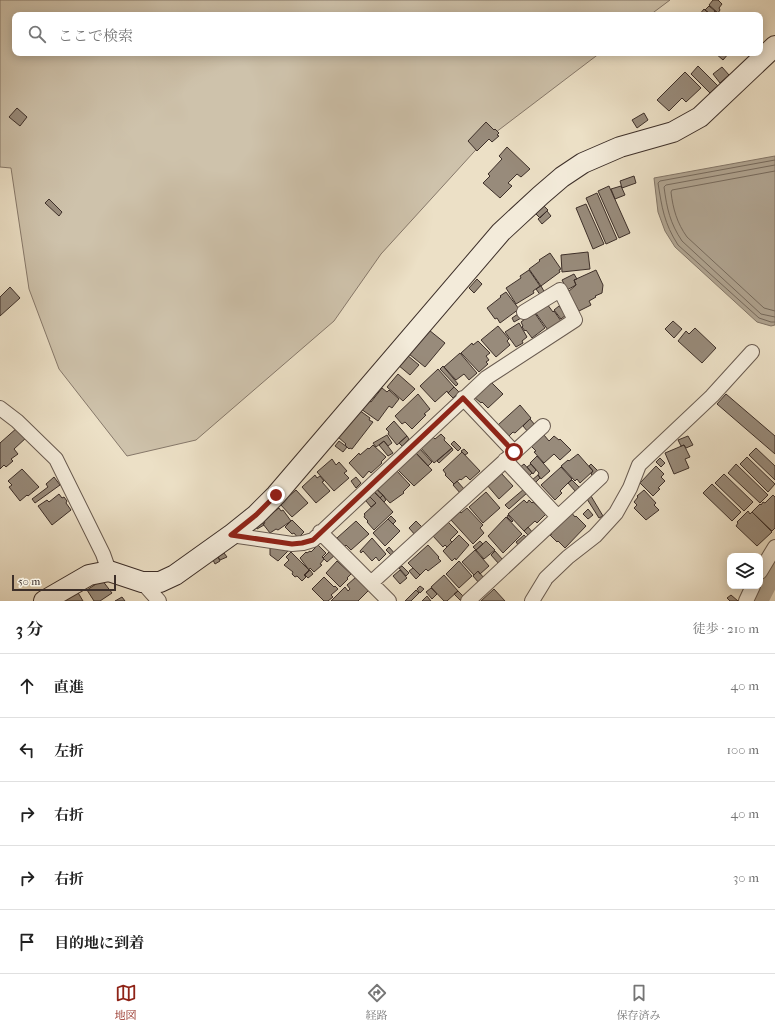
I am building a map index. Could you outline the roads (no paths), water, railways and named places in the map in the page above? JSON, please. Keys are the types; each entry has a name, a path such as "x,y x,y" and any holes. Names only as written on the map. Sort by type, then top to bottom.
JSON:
{"street":[{"path":"44,601 90,575 110,571 142,582 160,582 175,575 231,535 256,515 276,495 501,232 541,195 562,177 583,163 620,147 673,132 700,117 775,46"},
{"path":"231,535 292,544 313,540 486,378 574,320 560,290 524,312"},
{"path":"532,601 546,578 568,557 595,536 616,513 630,488 639,465 712,396 752,352"},
{"path":"463,398 558,517"},
{"path":"0,408 17,421 56,459 110,571"},
{"path":"371,583 543,426"},
{"path":"468,601 601,477"},
{"path":"320,532 389,601"},
{"path":"763,567 775,547"},
{"path":"142,582 159,601"},
{"path":"746,601 752,589"}],"water":[{"path":"775,156 775,325 771,326 757,322 675,247 665,231 658,212 654,178"}],"waterway":[{"path":"755,601 775,563"}]}
